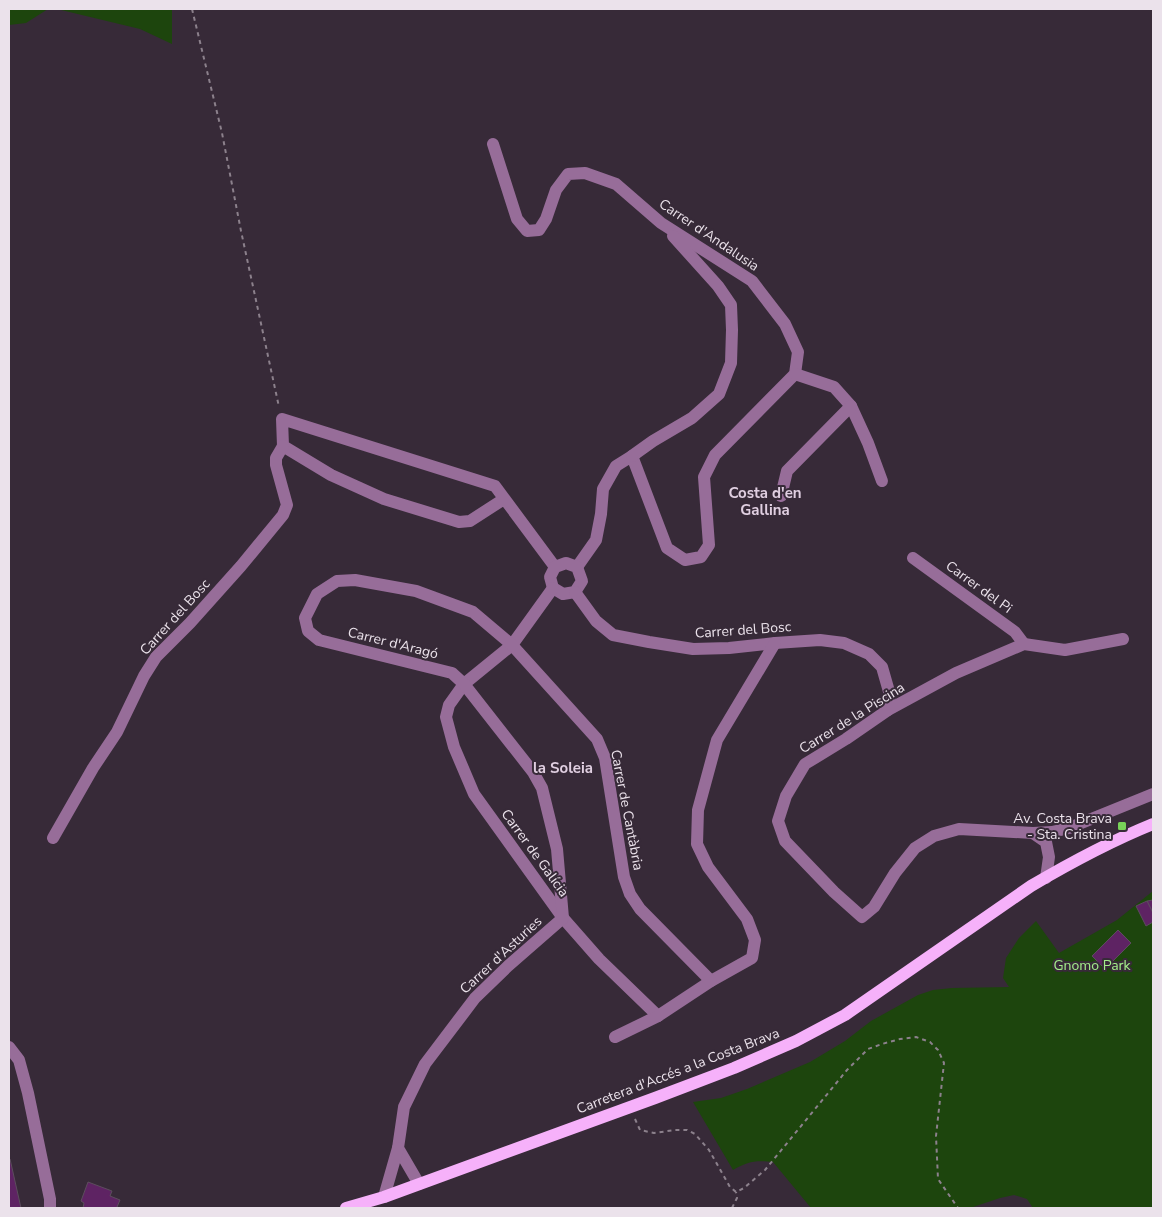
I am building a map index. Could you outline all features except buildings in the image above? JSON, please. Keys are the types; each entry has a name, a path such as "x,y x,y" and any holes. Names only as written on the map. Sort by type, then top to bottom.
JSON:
{"main road":[{"name":"Carretera d'Accés a la Costa Brava","path":"346,1208 384,1197 631,1107 734,1068 796,1041 845,1015 1046,878 1123,837 1153,824"}],"street":[{"name":"Carrer d'Andalusia","path":"493,144 517,219 527,231 539,230 546,219 556,190 568,174 585,173 616,184 661,223 752,281 786,324 798,352 795,374"},
{"path":"577,567 596,540 602,514 602,489 616,466 692,418 719,394 730,363 731,305 718,286 661,223"},
{"path":"632,456 667,548 685,560 701,557 710,545 704,477 715,454 795,374 834,387 851,406 868,443 882,481"},
{"path":"782,496 787,471 851,406"},
{"name":"Carrer del Bosc","path":"53,838 93,768 117,732 144,676 156,657 190,623 241,566 283,514 287,505 276,465 276,458 283,446 282,420"},
{"path":"282,420 495,486 555,567"},
{"path":"283,446 331,475 384,499 459,522 470,521 504,499"},
{"name":"Carrer del Pi","path":"913,558 1015,632 1024,644"},
{"path":"566,563 577,567 582,581 575,592 563,594 553,588 550,577 555,567 566,563"},
{"name":"Carrer d'Aragó","path":"512,645 473,612 416,592 355,580 336,581 317,594 305,618 308,631 319,640 452,673 464,684 533,772 542,788 557,849 563,918"},
{"name":"Carrer de Galícia","path":"553,588 512,645 464,684 449,705 446,717 454,748 474,794 563,918 599,959 658,1016"},
{"name":"Carrer del Bosc","path":"575,592 596,621 613,635 693,649 729,648 820,640 844,643 869,654 882,667 890,695 888,710"},
{"path":"1024,644 1065,650 1123,639"},
{"path":"615,1037 658,1016 711,981 752,958 755,940 747,919 708,867 697,844 698,810 717,740 775,643"},
{"name":"Carrer de la Piscina","path":"1024,644 956,673 888,710 805,764 786,796 778,821 785,841 834,892 862,917 874,907 895,873 915,848 934,836 959,829 1033,834 1052,832 1069,828 1153,794"},
{"name":"Carrer de Cantàbria","path":"512,645 597,739 605,758 624,878 630,894 640,909 711,981"},
{"path":"1033,834 1046,842 1049,857 1046,878"},
{"name":"Carrer d'Asturies","path":"384,1197 398,1148 404,1107 425,1064 475,998 563,918"},
{"path":"9,1047 20,1060 50,1199 50,1208"},
{"path":"398,1148 419,1184"}],"path":[{"path":"192,9 222,133 282,420"},
{"path":"736,1192 744,1188 765,1170 847,1070 868,1049 900,1039 916,1037 930,1042 938,1050 944,1063 936,1136 938,1179 958,1208"},
{"path":"631,1107 640,1130 654,1133 687,1130 695,1134 709,1150 730,1187 736,1192 737,1198 732,1208"}],"green space":[{"path":"9,9 48,9 26,23 9,25"},
{"path":"57,9 172,9 172,44 140,29"},
{"name":"Gnomo Park","path":"1153,891 1153,1208 1033,1208 1027,1199 1014,1195 970,1208 811,1208 773,1162 752,1162 733,1170 693,1102 721,1098 810,1062 845,1041 871,1021 918,995 933,990 952,988 1009,987 1003,978 1006,958 1019,938 1036,921 1059,953 1117,920"}],"place":[{"name":"Av. Costa Brava - Sta. Cristina","path":"1122,826"}],"district":[{"name":"Costa d'en Gallina","path":"765,502"},
{"name":"la Soleia","path":"563,768"}]}
